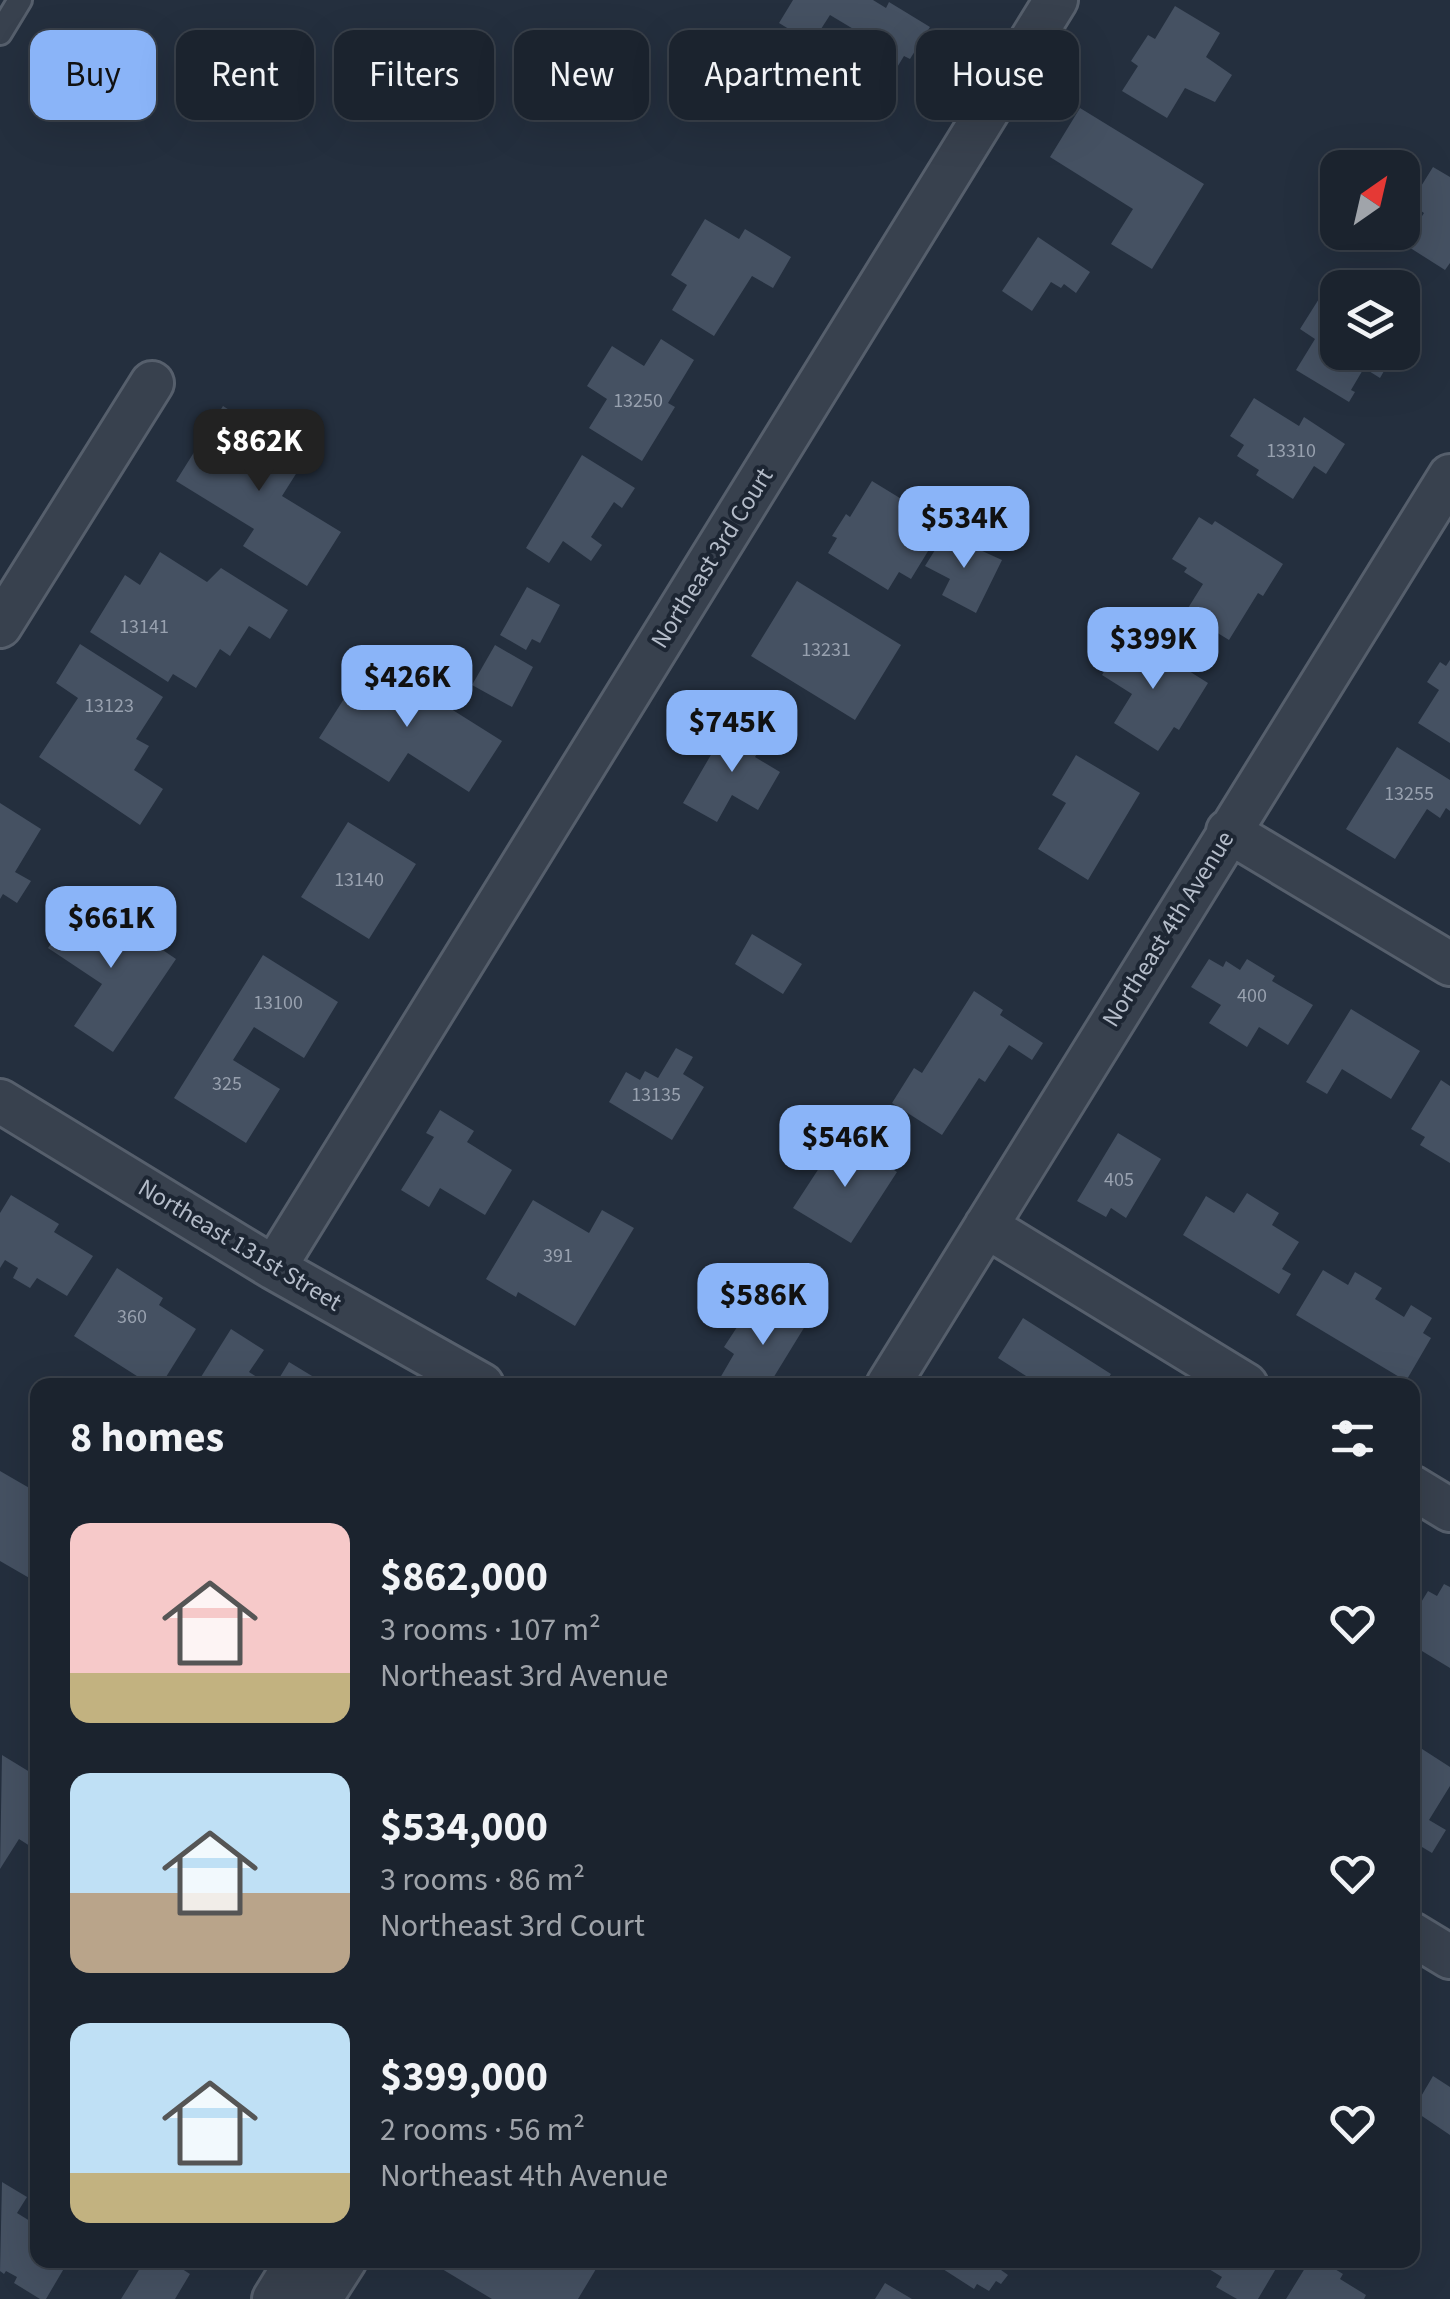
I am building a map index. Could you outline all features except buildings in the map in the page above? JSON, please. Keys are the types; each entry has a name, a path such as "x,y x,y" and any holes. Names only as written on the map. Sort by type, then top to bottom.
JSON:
{"street":[{"name":"Northeast 3rd Court","path":"274,1268 1056,0"},
{"path":"0,626 152,383"},
{"name":"Northeast 4th Avenue","path":"892,1378 1450,476"},
{"path":"1228,832 1450,964"},
{"name":"Northeast 131st Street","path":"0,1102 274,1268 470,1378"},
{"path":"986,1226 1235,1378"},
{"path":"1420,1492 1450,1510"},
{"path":"1420,1939 1450,1957"},
{"path":"274,2299 293,2268"},
{"path":"320,2299 339,2268"}],"lane":[{"path":"0,33 20,0"}]}
